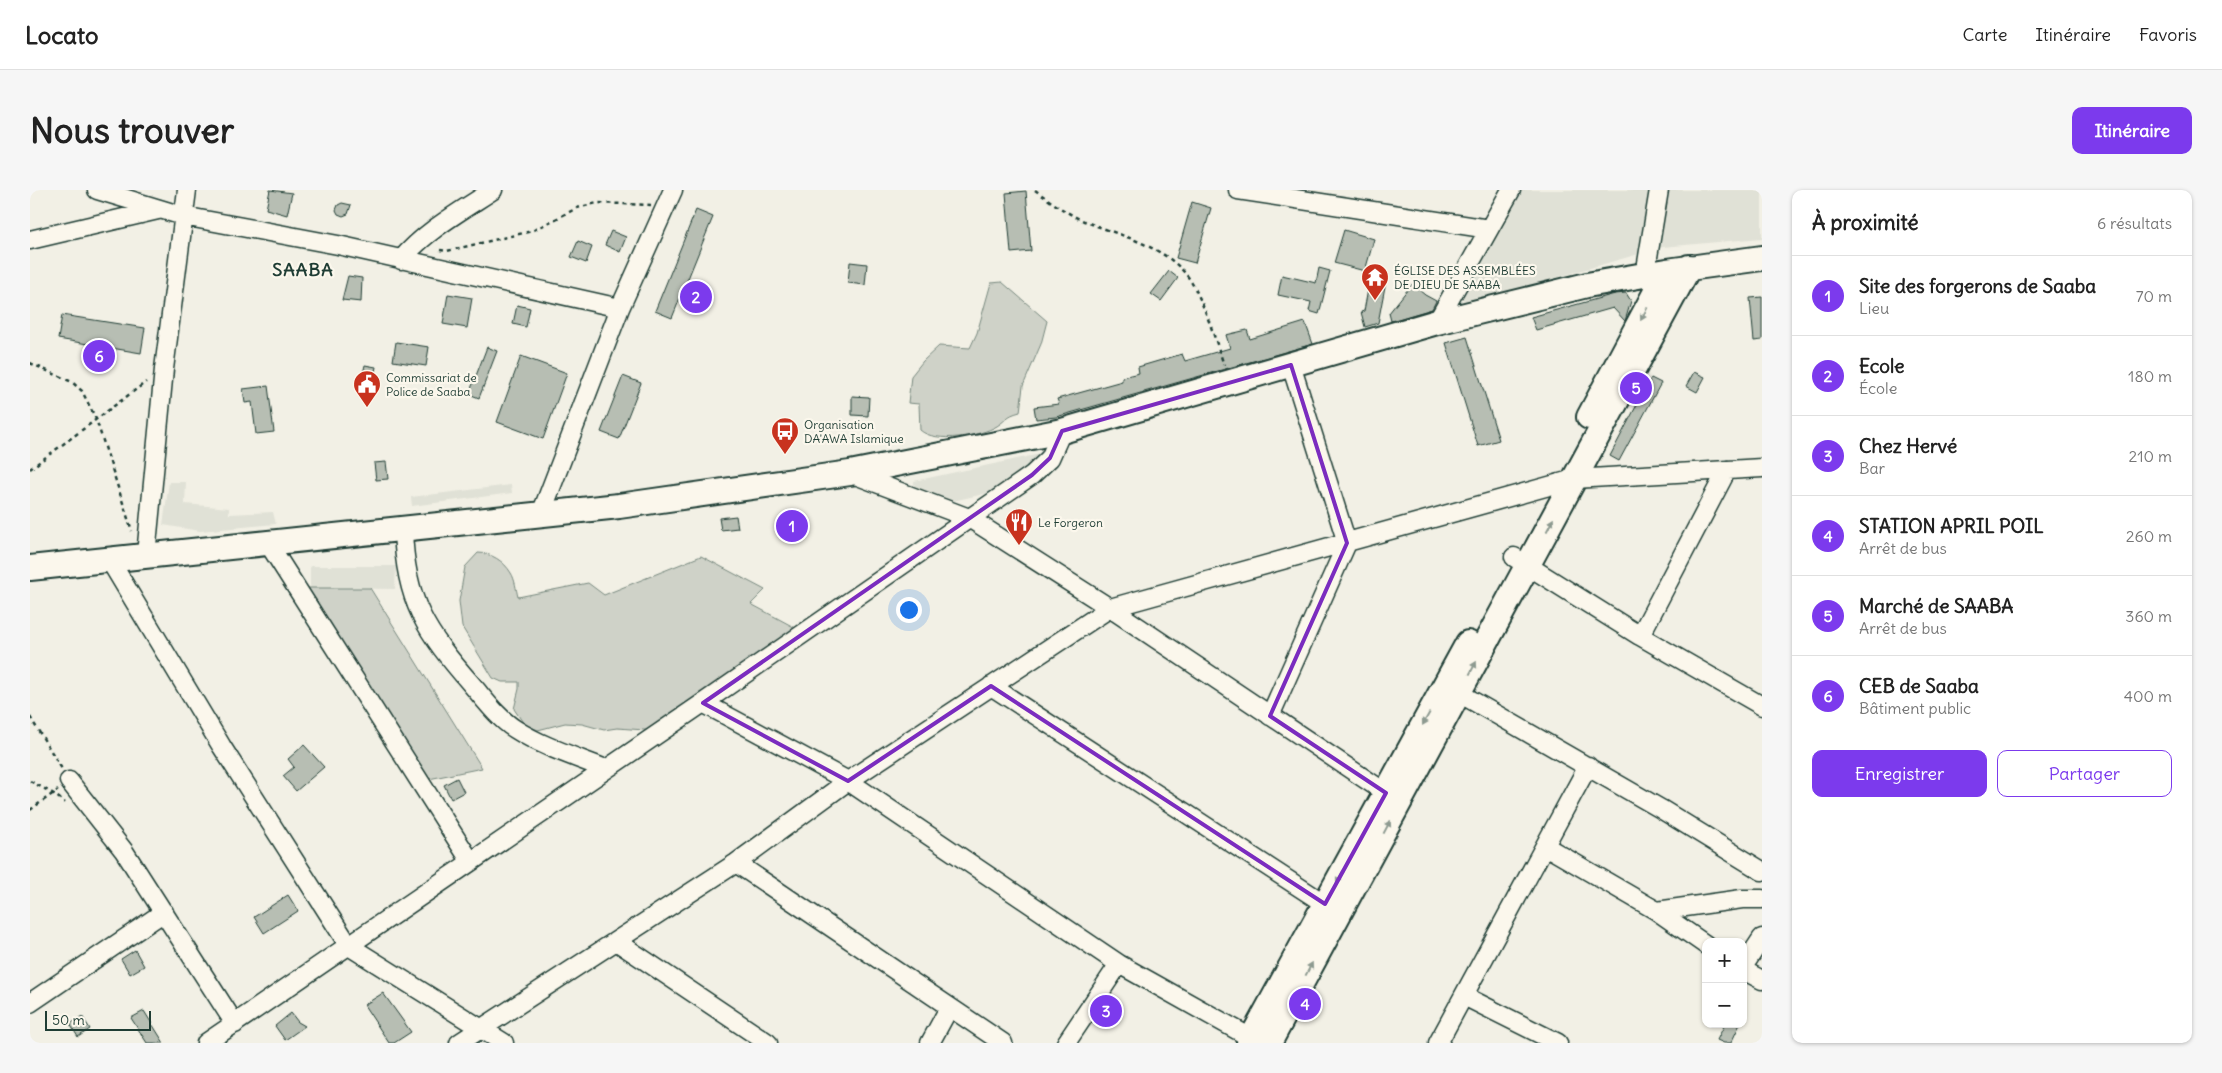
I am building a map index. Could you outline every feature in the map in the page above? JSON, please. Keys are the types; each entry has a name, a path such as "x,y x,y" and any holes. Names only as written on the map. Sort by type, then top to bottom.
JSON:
{"street":[{"path":"97,190 183,216 338,245 620,308"},
{"path":"143,556 187,190"},
{"path":"401,260 411,248 434,230 492,190"},
{"path":"1238,190 1320,197 1489,229"},
{"path":"1437,322 1510,190"},
{"path":"1258,1042 1325,904 1386,793 1521,562 1564,482 1667,271 1659,190"},
{"path":"541,514 620,308 671,194"},
{"path":"30,240 158,210"},
{"path":"30,568 619,506 850,474 1062,431 1437,322 1587,285 1667,271 1762,258"},
{"path":"1270,716 1347,543 1291,365"},
{"path":"206,1043 1032,475 1050,458 1062,431"},
{"path":"459,1043 736,863 848,781 1110,608 1564,482 1762,468"},
{"path":"1640,636 1727,470"},
{"path":"850,474 969,518 1110,608 1386,793"},
{"path":"403,530 404,556 408,581 420,616 443,652 496,713 514,728 540,742 606,769"},
{"path":"268,543 471,862"},
{"path":"109,559 222,747 349,946 504,1043"},
{"path":"1521,562 1640,636 1762,706"},
{"path":"1258,1042 1459,694 1521,562"},
{"path":"991,686 1325,904"},
{"path":"1459,694 1588,766 1762,871"},
{"path":"703,703 848,781 1120,964 1258,1042"},
{"path":"1438,1043 1588,766"},
{"path":"69,781 124,851 234,1024"},
{"path":"1545,846 1657,911 1702,942"},
{"path":"736,863 1003,1043"},
{"path":"1657,911 1742,899 1762,899"},
{"path":"30,1003 164,912"},
{"path":"1747,962 1762,938"},
{"path":"616,941 768,1043"},
{"path":"1066,1043 1120,964"},
{"path":"1747,971 1762,980"},
{"path":"1464,996 1558,1043"},
{"path":"930,1043 949,1008"}],"path":[{"path":"1035,190 1054,204 1082,220 1144,244 1160,253 1186,274 1211,327 1230,383"},
{"path":"438,250 447,251 532,231 577,208 597,203 660,204 671,194"},
{"path":"30,363 72,382 82,391 96,419 143,556"},
{"path":"30,469 164,369"},
{"path":"30,717 69,781 30,810"}],"highlighted area":[{"path":"1291,365 1347,543 1270,716 1386,793 1325,904 991,686 848,781 703,703 1032,475 1050,458 1062,431"}],"shaded area":[{"path":"1512,190 1762,190 1762,238 1663,247 1465,304 1458,287"},
{"path":"1002,282 1047,321 1041,344 1023,386 1020,412 1009,416 990,430 980,433 947,438 927,434 920,430 919,404 908,403 911,376 939,346 970,348 977,333 991,283"},
{"path":"1040,454 1042,463 997,491 953,501 915,496 914,481"},
{"path":"169,482 186,482 185,504 229,508 229,514 273,512 276,524 200,531 163,525"},
{"path":"511,485 512,493 412,506 411,497"},
{"path":"478,553 492,556 505,565 514,578 518,597 588,583 604,595 701,556 765,590 751,604 803,632 658,731 617,728 604,730 582,724 565,723 538,730 524,724 514,709 519,682 502,682 493,678 462,627 459,601 465,567"},
{"path":"310,566 396,566 395,589 310,588"},
{"path":"370,588 482,768 424,780 304,589"}],"building":[{"path":"270,190 292,193 287,215 266,209"},
{"path":"1026,191 1031,251 1011,253 1006,193"},
{"path":"1192,202 1211,208 1195,263 1176,258"},
{"path":"342,203 351,205 348,214 343,216 338,214 336,210 338,205"},
{"path":"696,210 713,217 672,318 655,311"},
{"path":"1344,230 1374,239 1365,271 1334,263"},
{"path":"611,231 626,237 620,252 605,245"},
{"path":"578,241 592,247 586,263 571,257"},
{"path":"850,262 867,264 865,285 848,283"},
{"path":"1319,268 1330,271 1319,314 1309,311 1311,302 1278,295 1282,275 1316,283"},
{"path":"1169,271 1178,278 1161,301 1151,294"},
{"path":"1371,273 1387,276 1378,323 1365,327 1361,312 1364,311"},
{"path":"348,276 362,278 361,302 342,300"},
{"path":"1412,284 1436,301 1432,309 1391,321 1389,313"},
{"path":"1626,293 1631,301 1625,321 1613,308 1536,330 1531,317 1615,294"},
{"path":"448,294 472,298 467,328 443,324"},
{"path":"1762,297 1762,340 1754,341 1750,298"},
{"path":"517,305 530,308 526,327 513,324"},
{"path":"62,315 145,328 141,353 58,339"},
{"path":"1305,322 1313,344 1056,417 1036,419 1034,407 1059,404 1057,399 1122,381 1122,377 1139,373 1138,367 1182,354 1185,361 1230,348 1226,335 1247,330 1250,339"},
{"path":"1467,337 1499,440 1478,446 1446,343"},
{"path":"396,342 429,347 426,366 393,361"},
{"path":"487,347 497,351 479,398 469,394"},
{"path":"521,356 567,373 543,439 497,422"},
{"path":"365,365 376,367 372,385 361,382"},
{"path":"1694,372 1705,377 1697,392 1686,386"},
{"path":"623,376 641,383 619,439 601,432"},
{"path":"1651,378 1661,383 1619,461 1610,456"},
{"path":"268,386 274,432 256,434 252,402 245,403 243,389"},
{"path":"852,396 869,397 868,416 852,415"},
{"path":"386,462 388,479 376,480 374,463"},
{"path":"736,516 738,528 721,530 719,518"},
{"path":"304,745 324,767 296,791 283,776 294,767 288,759"},
{"path":"457,778 464,792 451,799 444,785"},
{"path":"288,895 298,911 264,933 254,917"},
{"path":"135,950 144,966 130,974 121,959"},
{"path":"383,993 411,1032 394,1043 389,1043 364,1005"},
{"path":"144,1011 164,1043 147,1043 131,1018"},
{"path":"291,1013 298,1022 305,1026 285,1040 275,1026"},
{"path":"82,1016 90,1029 78,1037 70,1024"},
{"path":"1723,1028 1738,1028 1731,1043 1717,1040"}],"place":[{"name":"Ecole","path":"696,297"},
{"name":"ÉGLISE DES ASSEMBLÉES DE DIEU DE SAABA","path":"1375,301"},
{"name":"CEB de Saaba","path":"99,356"},
{"name":"Marché de SAABA","path":"1636,388"},
{"name":"Commissariat de Police de Saaba","path":"367,408"},
{"name":"Organisation DA'AWA Islamique","path":"785,455"},
{"name":"Site des forgerons de Saaba","path":"792,526"},
{"name":"Le Forgeron","path":"1019,546"},
{"name":"STATION APRIL POIL","path":"1305,1004"},
{"name":"Chez Hervé","path":"1106,1011"}],"district":[{"name":"SAABA","path":"303,269"}]}
